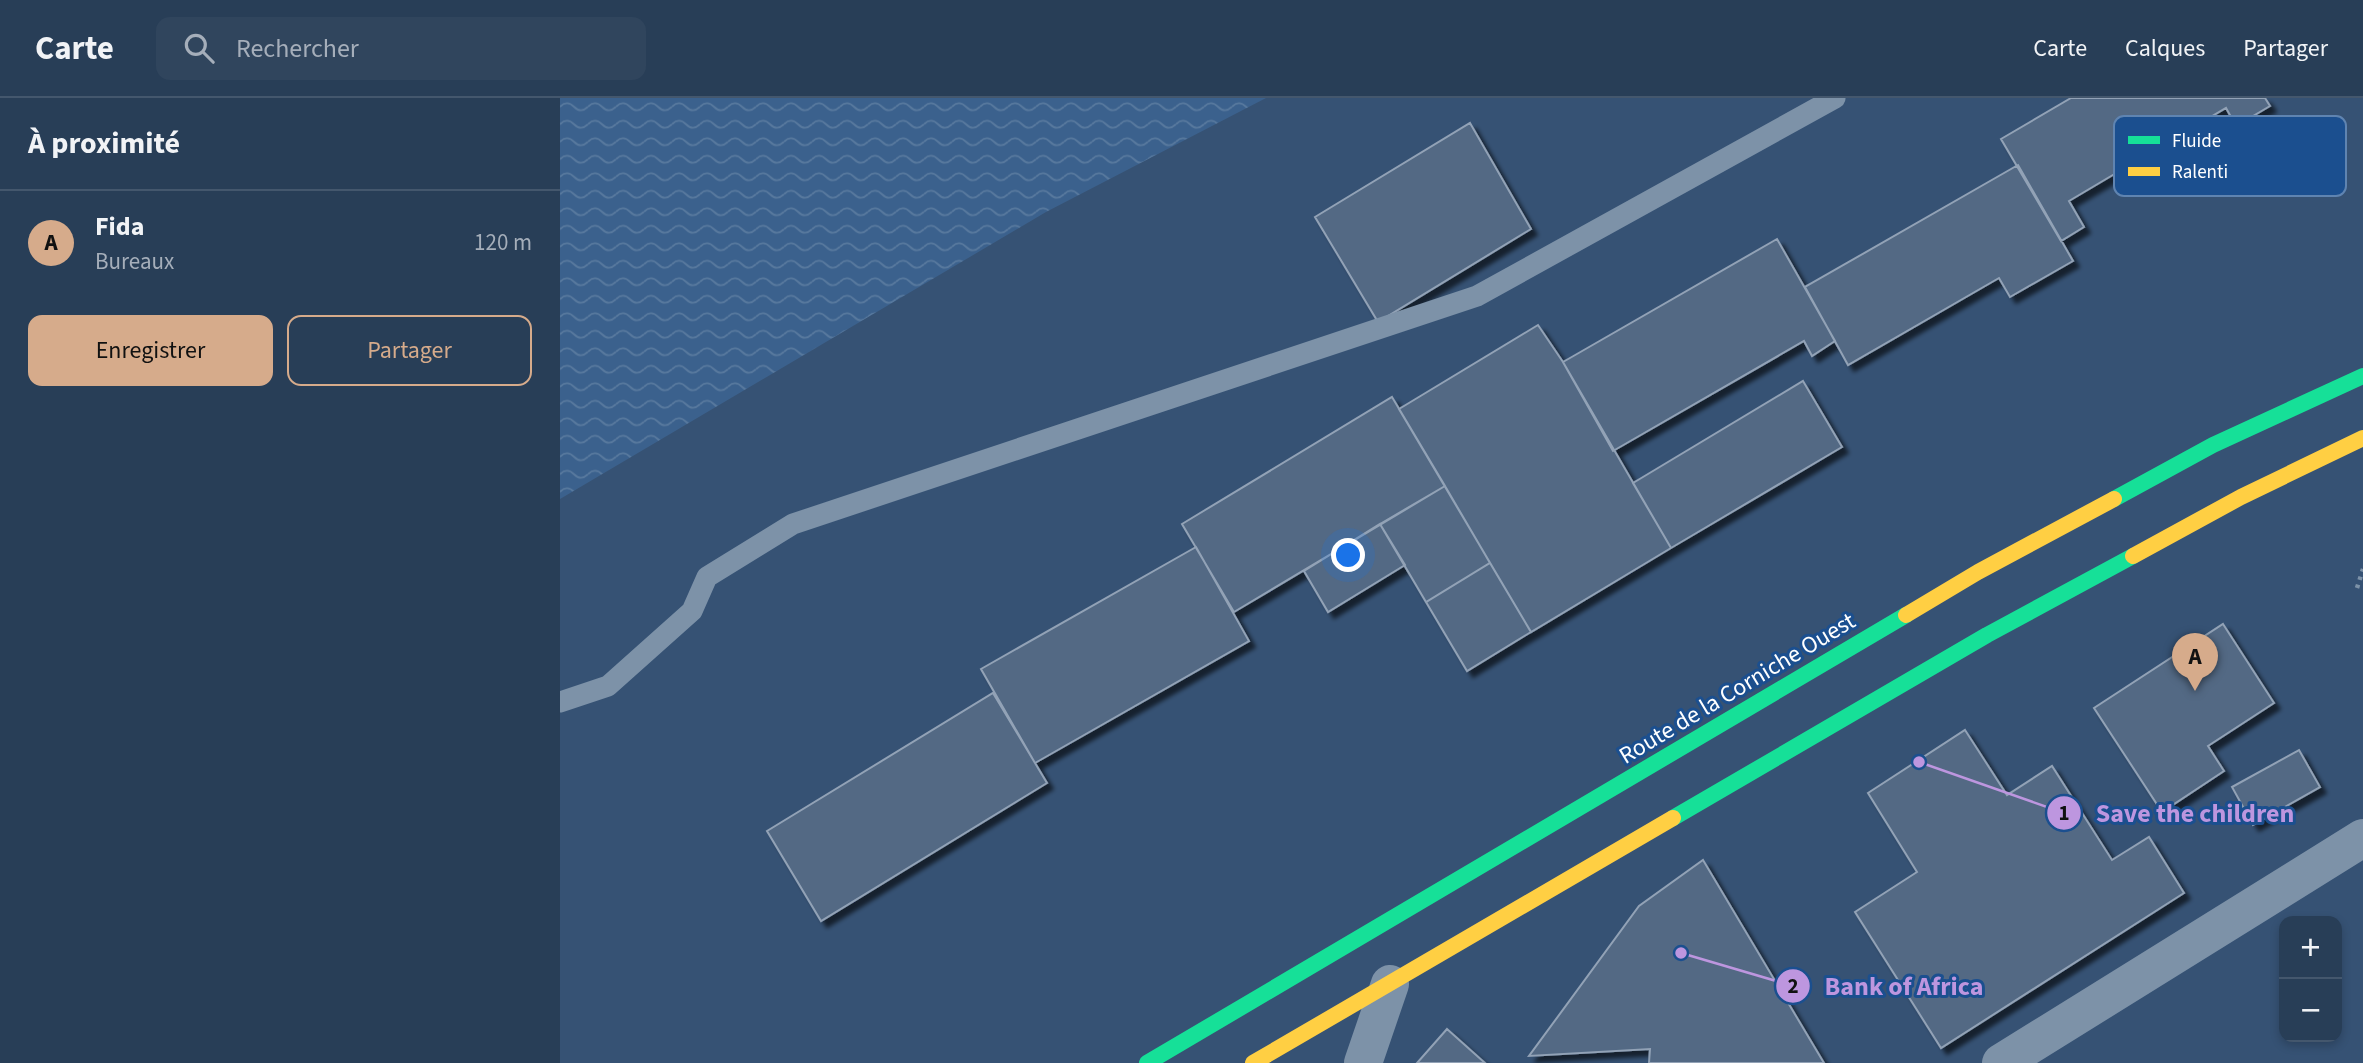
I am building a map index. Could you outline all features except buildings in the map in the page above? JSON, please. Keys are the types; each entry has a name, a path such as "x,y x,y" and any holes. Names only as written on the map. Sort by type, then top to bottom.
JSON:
{"highway":[{"name":"Route de la Corniche Ouest","path":"1147,1063 1978,572 2213,445 2363,376"},
{"path":"1253,1063 1986,635 2241,497 2363,438"}],"street":[{"path":"2001,1063 2363,838"},
{"path":"1363,1063 1390,984"}],"lane":[{"path":"560,702 608,687 692,611 707,577 793,524 1477,296 1835,98"}],"path":[{"path":"2357,588 2363,569"}],"water":[{"path":"560,98 1266,98 1046,212 560,499"}],"traffic: fast":[{"path":"2114,499 2213,445 2363,376"},
{"path":"1673,818 1987,635 2133,556"},
{"path":"1147,1063 1906,615"}],"traffic: slow":[{"path":"2133,556 2241,497 2363,438"},
{"path":"1906,615 1978,572 2114,499"},
{"path":"1253,1063 1673,818"}],"place":[{"name":"Fida","path":"2195,691"},
{"name":"Save the children","path":"1919,762"},
{"name":"Bank of Africa","path":"1681,953"}]}
